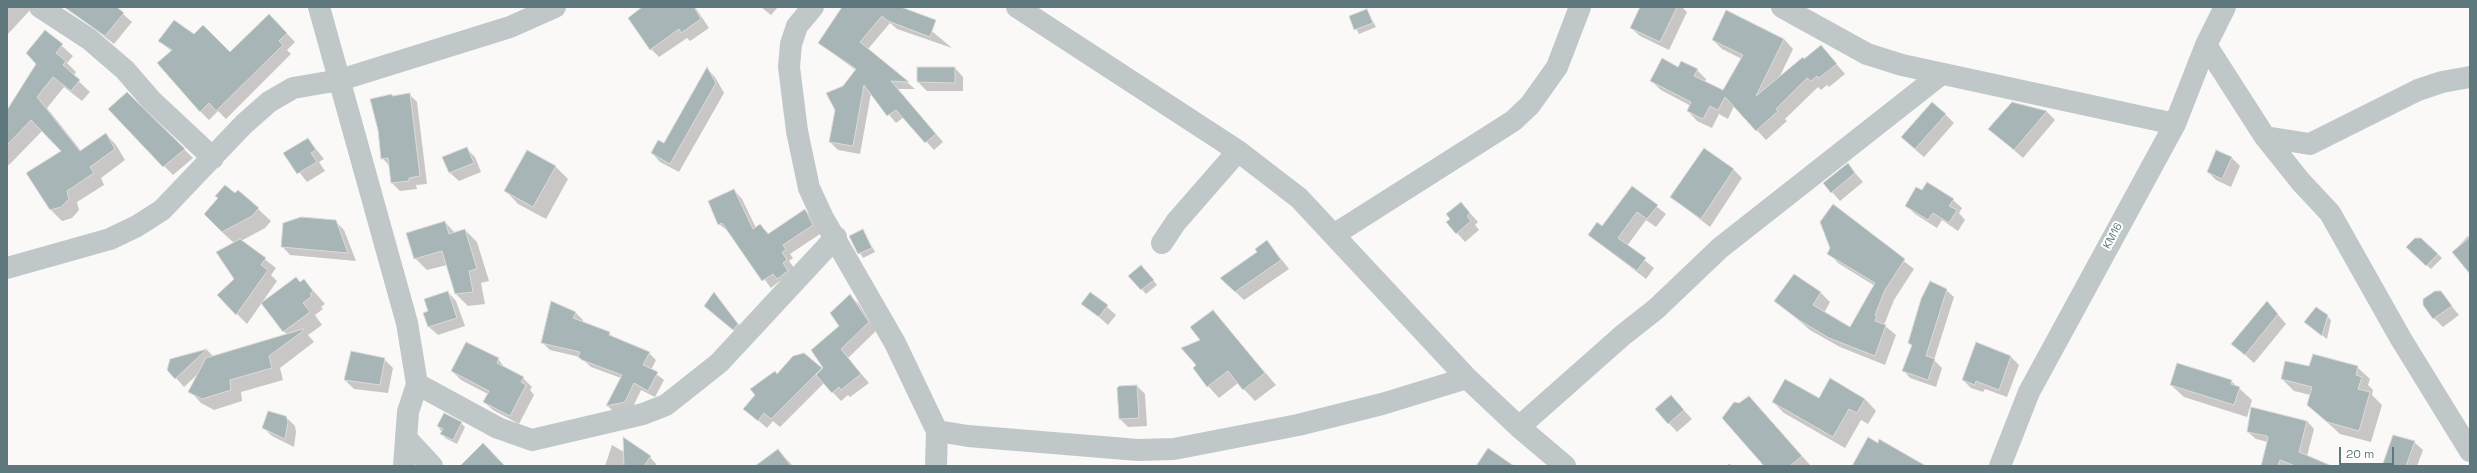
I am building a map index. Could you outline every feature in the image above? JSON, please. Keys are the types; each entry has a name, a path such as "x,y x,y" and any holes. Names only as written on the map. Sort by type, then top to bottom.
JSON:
{"street":[{"path":"40,7 89,39 125,70 151,100 213,158"},
{"path":"319,7 407,323 417,384 408,412 404,466"},
{"path":"7,268 110,239 137,226 162,210 244,124 269,102 293,88 340,80 510,27 555,7"},
{"path":"813,7 797,26 791,44 789,67 797,131 809,188 823,218 836,237 895,343 937,432 936,466"},
{"path":"1017,7 1238,151 1299,198 1335,234 1467,378 1519,427 1565,466"},
{"path":"1335,234 1513,121 1530,105 1556,67 1580,7"},
{"path":"1782,7 1867,54 1940,75 2175,124"},
{"name":"KM16","path":"2000,466 2029,392 2047,356 2175,124 2206,45 2226,7"},
{"path":"2206,45 2266,137 2301,182 2330,213 2401,339 2470,451"},
{"path":"1519,427 1623,335 1656,310 1720,248 1940,75"},
{"path":"2266,137 2310,144 2418,90 2442,82 2470,77"},
{"path":"2301,182 2310,144"},
{"path":"1162,243 1176,222 1238,151"},
{"path":"417,384 498,428 532,440 644,414 666,405 719,363 836,237"},
{"path":"937,432 968,436 1138,450 1174,449 1298,425 1382,404 1467,378"},
{"path":"406,438 432,466"}],"building":[{"path":"64,7 117,7 124,13 105,36"},
{"path":"642,7 694,7 701,19 681,33 679,29 650,50 628,18"},
{"path":"842,7 901,7 936,20 930,37 888,21 882,16 860,42 909,82 891,81 936,134 925,143 896,110 887,116 864,85 853,146 829,142 835,110 826,93 843,86 856,69 818,43"},
{"path":"1640,7 1677,7 1660,42 1630,28"},
{"path":"1367,9 1373,23 1354,30 1349,16"},
{"path":"1726,10 1784,39 1756,96 1803,57 1804,59 1821,45 1837,64 1819,78 1817,76 1811,81 1807,78 1776,109 1778,111 1756,131 1725,97 1718,110 1710,106 1703,119 1687,111 1691,102 1650,81 1662,58 1678,67 1681,61 1698,69 1694,76 1723,90 1743,55 1712,40"},
{"path":"269,14 287,33 279,41 283,45 216,111 209,103 200,112 157,63 172,50 158,41 174,20 194,34 203,25 230,52"},
{"path":"45,30 63,44 56,53 66,61 63,65 80,80 71,91 53,77 37,97 80,151 106,133 115,149 90,167 94,173 67,191 69,199 61,207 50,210 26,173 61,151 31,120 7,145 7,110 36,64 26,53"},
{"path":"707,67 716,83 670,164 651,153 658,140 664,143"},
{"path":"917,67 955,67 955,83 917,82"},
{"path":"127,92 185,149 163,167 108,109"},
{"path":"410,93 420,176 409,178 409,181 391,183 388,158 381,159 378,130 370,99 392,94 392,96"},
{"path":"1932,102 1946,114 1915,149 1901,137"},
{"path":"2012,102 2047,111 2014,150 1988,129"},
{"path":"308,138 316,150 311,153 317,162 297,174 283,153"},
{"path":"467,147 474,163 449,173 442,157"},
{"path":"1704,148 1734,169 1701,219 1670,197"},
{"path":"527,150 556,166 533,207 504,191"},
{"path":"2216,150 2232,157 2222,179 2207,172"},
{"path":"1848,163 1855,173 1831,193 1823,183"},
{"path":"1927,182 1954,199 1949,206 1957,210 1949,223 1933,213 1928,220 1905,206 1916,187 1922,190"},
{"path":"225,185 235,193 238,190 259,208 252,216 222,232 204,214 218,198 215,196"},
{"path":"1632,186 1658,205 1647,219 1637,212 1618,238 1646,258 1637,271 1588,235 1597,222 1602,226"},
{"path":"734,189 753,229 760,224 768,234 805,209 813,225 783,245 786,250 782,252 787,260 783,263 788,271 777,279 773,274 762,281 722,223 718,225 708,201"},
{"path":"1461,202 1470,213 1467,216 1471,221 1456,234 1446,222 1450,219 1446,214"},
{"path":"1833,204 1905,259 1885,290 1875,315 1877,316 1875,321 1886,325 1875,356 1829,338 1799,320 1774,301 1794,274 1821,292 1813,305 1850,327 1875,283 1827,254 1830,248 1820,222"},
{"path":"301,217 336,220 348,253 281,247 283,223"},
{"path":"445,221 449,234 465,229 477,269 469,271 473,292 455,294 442,251 414,259 406,233"},
{"path":"863,229 872,248 858,254 849,236"},
{"path":"2470,237 2470,274 2452,252"},
{"path":"2415,238 2421,238 2438,254 2426,266 2406,247"},
{"path":"240,239 266,258 261,265 268,270 236,315 217,295 234,279 216,252"},
{"path":"1267,240 1281,260 1235,292 1220,278 1257,252 1255,249"},
{"path":"1141,265 1154,280 1141,290 1128,276"},
{"path":"296,277 300,282 304,279 313,291 310,294 312,296 303,303 310,312 283,332 261,303"},
{"path":"1930,281 1947,289 1926,356 1935,359 1928,380 1902,371 1912,345 1908,343 1921,299"},
{"path":"448,291 457,318 428,327 423,313 428,311 424,299"},
{"path":"2435,291 2441,291 2452,306 2433,319 2423,305 2423,299"},
{"path":"714,292 738,324 733,330 704,306"},
{"path":"1090,292 1108,305 1099,317 1081,304"},
{"path":"850,294 869,322 841,349 861,374 841,390 839,387 832,393 816,375 823,368 811,350 839,326 830,313"},
{"path":"551,301 576,312 573,318 610,332 609,335 650,352 643,365 658,372 648,391 634,383 625,402 606,406 622,375 582,360 578,357 580,352 541,343"},
{"path":"2267,301 2278,314 2245,355 2231,344"},
{"path":"2316,307 2328,315 2322,336 2304,322"},
{"path":"1213,310 1265,373 1243,390 1228,371 1207,387 1193,368 1196,365 1181,348 1200,340 1190,327"},
{"path":"303,329 303,331 269,356 272,368 230,380 231,390 202,399 188,392 206,358"},
{"path":"466,342 499,358 497,363 524,377 521,382 526,385 510,416 483,402 489,391 451,371"},
{"path":"1976,342 2011,356 1999,390 1976,381 1975,385 1962,380"},
{"path":"207,349 175,379 167,370 170,359"},
{"path":"351,351 385,358 380,385 344,380"},
{"path":"804,353 822,368 771,419 764,413 758,421 743,409 755,395 750,389 775,371 777,374 793,356"},
{"path":"2313,354 2358,366 2356,375 2362,377 2358,389 2370,392 2359,431 2327,422 2307,405 2312,387 2281,379 2285,361 2309,366"},
{"path":"2177,363 2232,380 2231,384 2240,387 2234,405 2170,385"},
{"path":"1830,378 1865,399 1857,413 1849,409 1833,437 1772,402 1785,379 1819,398"},
{"path":"1137,385 1139,418 1119,419 1117,388 1119,386"},
{"path":"1671,395 1684,410 1668,424 1655,409"},
{"path":"1749,396 1802,456 1790,466 1764,466 1722,418 1734,402 1739,403"},
{"path":"2251,407 2307,421 2299,452 2332,466 2295,466 2280,460 2278,466 2261,466 2268,438 2267,436 2247,432"},
{"path":"268,411 286,416 288,422 285,439 262,428"},
{"path":"444,413 462,422 453,440 440,434 443,429 437,426"},
{"path":"2393,435 2415,441 2406,466 2382,466"},
{"path":"623,437 651,456 644,466 624,466"},
{"path":"1868,437 1878,443 1879,439 1926,466 1852,466"},
{"path":"483,443 505,466 460,466"},
{"path":"1488,448 1514,466 1476,466"},
{"path":"778,449 791,466 755,466"}]}
